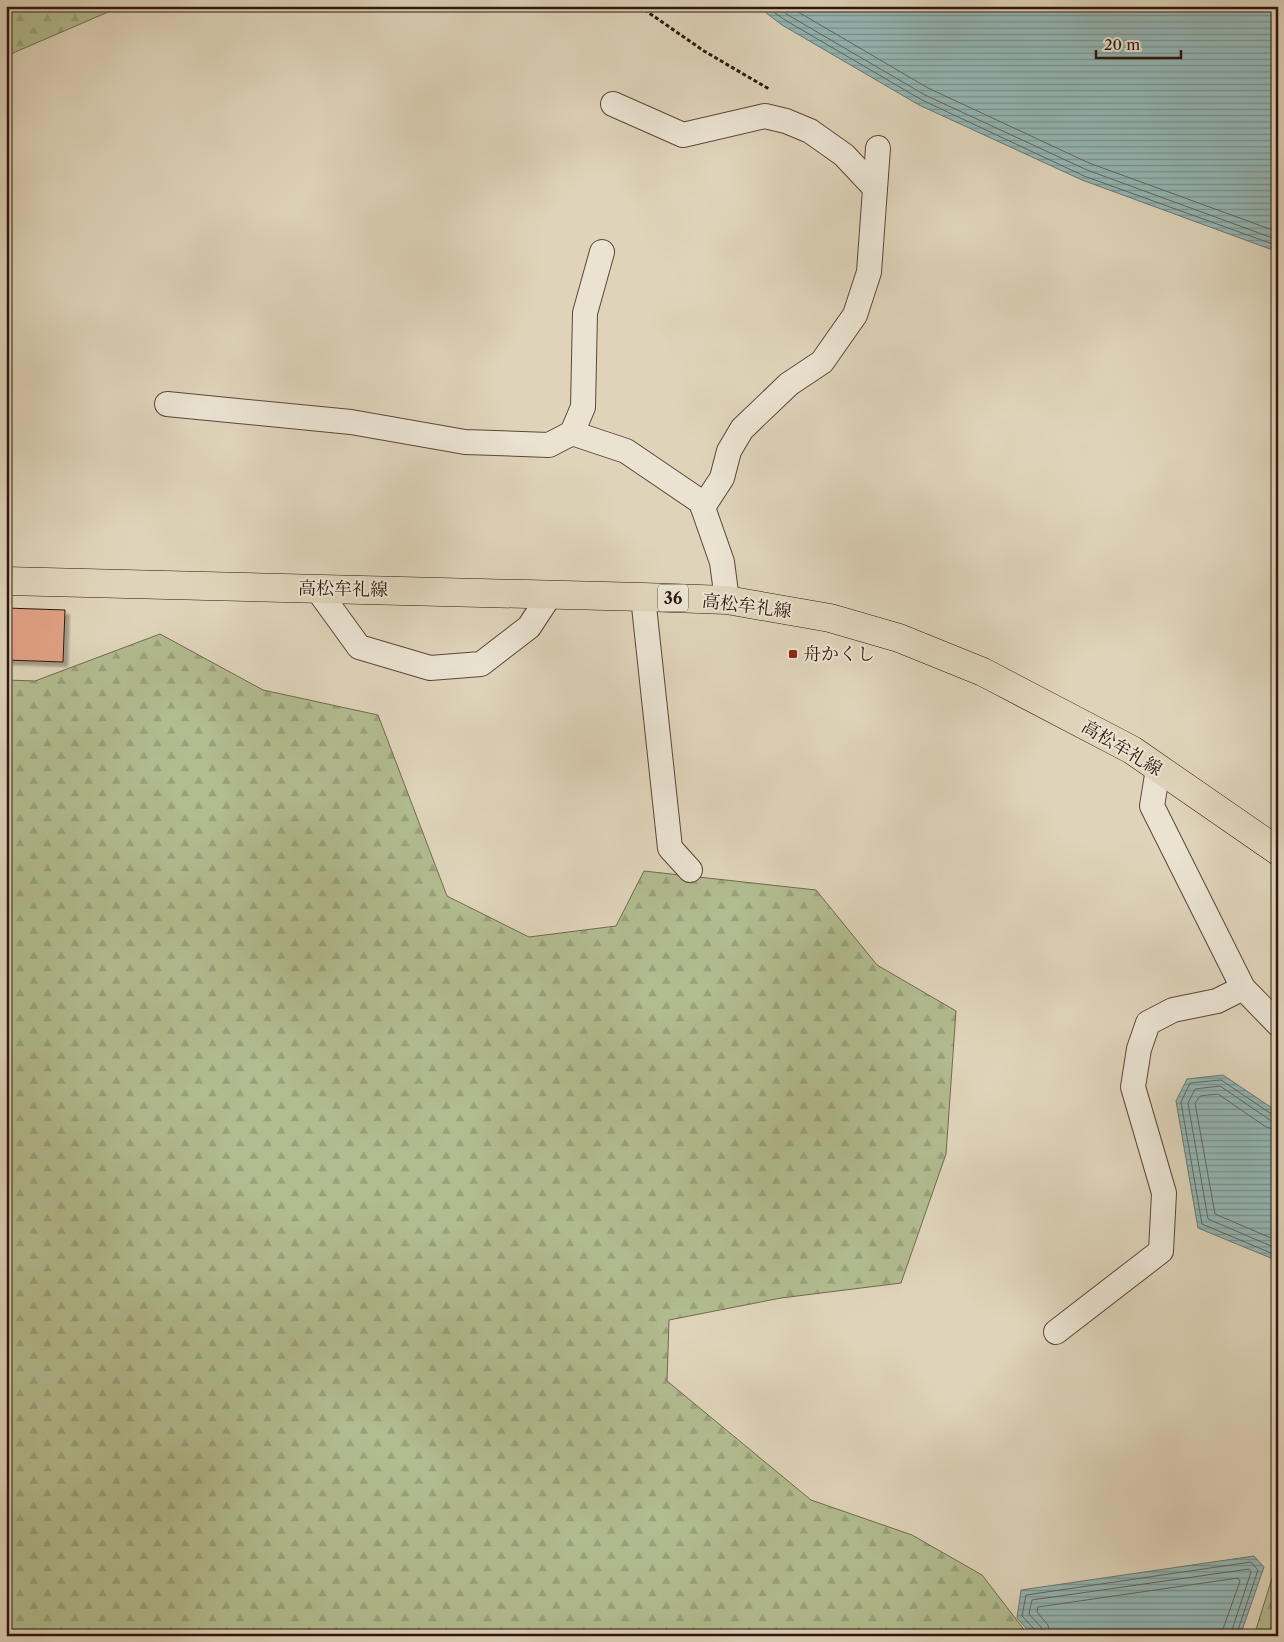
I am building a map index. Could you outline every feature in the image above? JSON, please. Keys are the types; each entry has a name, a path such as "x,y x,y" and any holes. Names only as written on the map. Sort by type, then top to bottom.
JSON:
{"main road":[{"name":"高松牟礼線","path":"6,581 727,600 830,618 899,638 984,672 1132,750 1278,851"}],"street":[{"path":"614,104 683,135 765,116 786,121 810,130 844,155 875,188"},
{"path":"703,507 722,478 729,452 742,429 789,384 822,362 855,316 868,272 878,148"},
{"path":"167,404 351,422 465,442 549,445 572,433 583,407 585,313 602,252"},
{"path":"572,433 626,451 701,502 722,562 727,600"},
{"path":"317,589 359,647 430,668 481,664 529,627 550,595"},
{"path":"643,597 670,848 690,870"},
{"path":"1158,768 1152,806 1243,988 1278,1024"},
{"path":"1056,1332 1161,1251 1164,1193 1133,1087 1139,1049 1148,1023 1173,1010 1217,1001 1243,988"}],"path":[{"path":"639,6 704,51 771,90"}],"green space":[{"path":"6,6 122,6 6,56"},
{"path":"160,634 263,690 378,715 447,896 529,937 616,926 644,871 816,890 877,965 956,1011 946,1154 901,1283 781,1298 669,1320 667,1381 811,1500 912,1535 982,1575 1029,1636 6,1636 6,680 35,681"},
{"path":"1278,1559 1278,1636 1254,1636"}],"water":[{"path":"757,6 1278,6 1278,252 1082,180 919,105 782,25"},
{"path":"1223,1075 1278,1112 1278,1261 1198,1228 1176,1101 1187,1079"},
{"path":"1254,1556 1264,1567 1240,1636 1033,1636 1017,1618 1021,1590"}],"building":[{"path":"6,608 65,610 63,662 6,660"}],"place":[{"name":"舟かくし","path":"793,654"}]}
